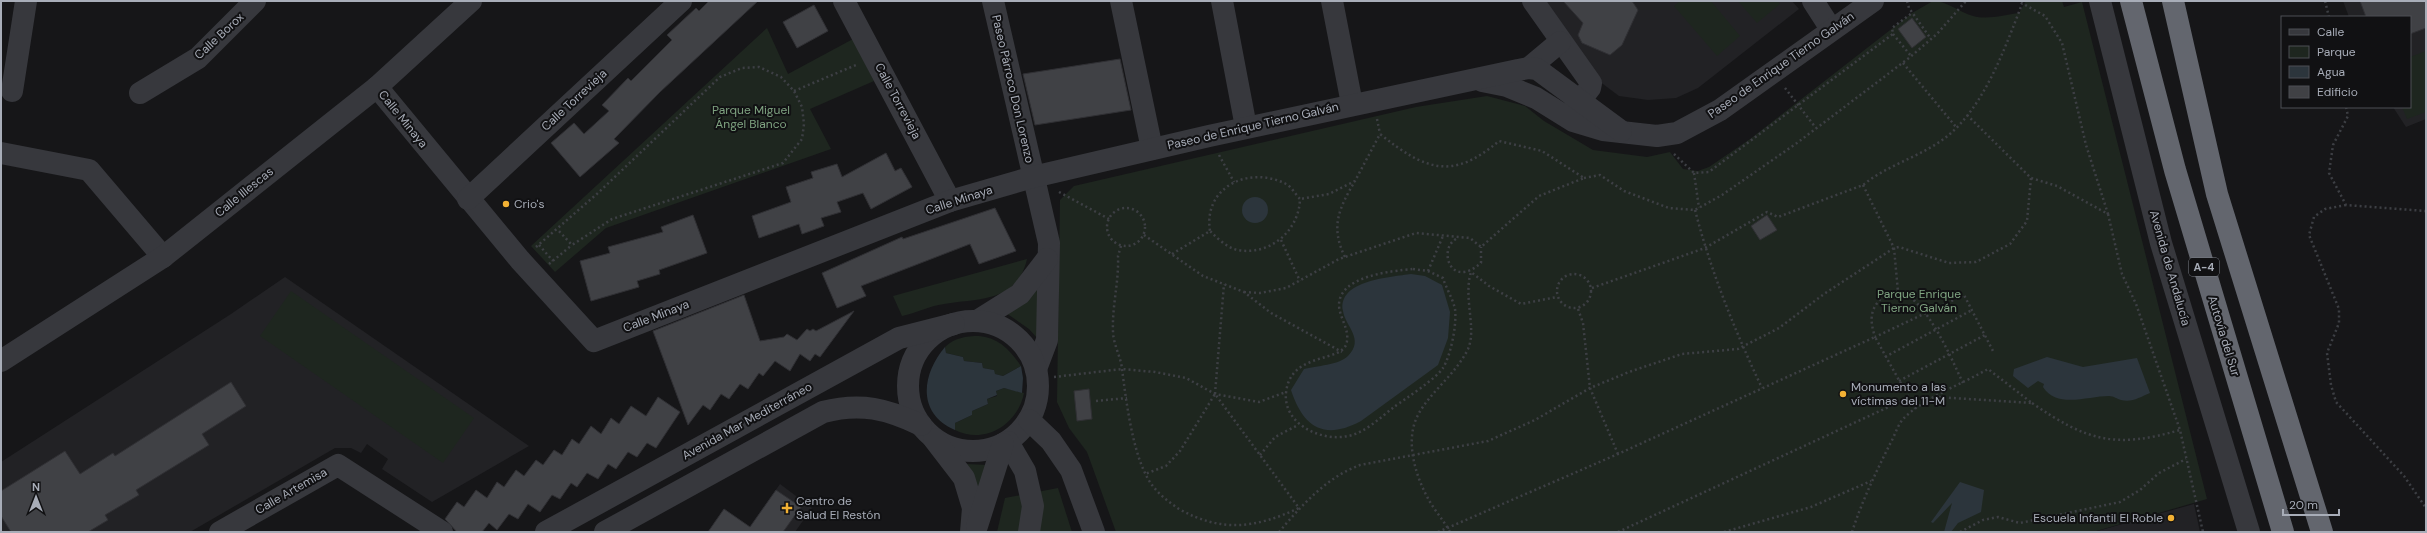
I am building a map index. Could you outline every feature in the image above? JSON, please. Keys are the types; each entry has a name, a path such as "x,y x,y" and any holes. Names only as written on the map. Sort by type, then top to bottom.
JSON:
{"highway":[{"name":"Autovía del Sur","path":"2131,1 2174,170 2283,532"},
{"name":"A-4","path":"2173,1 2217,194 2322,532"}],"street":[{"path":"12,91 26,1"},
{"name":"Calle Borox","path":"140,93 198,58 255,1"},
{"name":"Calle Illescas","path":"1,361 163,257 377,87 471,1"},
{"name":"Calle Torrevieja","path":"468,199 681,1"},
{"name":"Calle Torrevieja","path":"844,1 875,56 950,201"},
{"name":"Paseo Párroco Don Lorenzo","path":"993,1 1049,243 1047,259 1047,340 1037,374"},
{"path":"1121,1 1152,149"},
{"path":"1222,1 1246,127"},
{"path":"1332,1 1352,104"},
{"path":"1533,1 1560,42 1591,83 1590,88 1573,109"},
{"path":"1813,1 1831,29"},
{"name":"Avenida de Andalucía","path":"2100,1 2161,244 2249,532"},
{"name":"Paseo de Enrique Tierno Galván","path":"1475,79 1507,86 1536,98 1573,109 1603,130 1621,131 1637,136 1677,133 1720,110 1831,29 1873,2"},
{"path":"1529,68 1560,42"},
{"name":"Paseo de Enrique Tierno Galván","path":"1033,177 1246,127 1529,68 1536,70 1557,83 1573,109"},
{"name":"Calle Minaya","path":"377,87 468,199 520,260 594,341 950,201 1033,177"},
{"path":"1,154 89,170 163,257"},
{"path":"977,322 1020,294 1047,259"},
{"path":"605,532 823,412 843,407 859,406 894,412 927,431 949,447 969,451 989,449 1005,443 1020,432 1029,420 1037,400 1037,374 1028,351 1014,336 997,326 977,322 954,324 936,333 921,348 911,366 908,387 912,407 927,431 964,478 973,508 971,532"},
{"name":"Avenida Mar Mediterráneo","path":"546,532 899,338 954,324"},
{"path":"1029,420 1051,441 1071,470 1094,532"},
{"path":"975,532 1005,443"},
{"path":"1005,443 1025,471 1033,506 1029,532"},
{"name":"Calle Artemisa","path":"220,532 338,464 442,532"}],"path":[{"path":"1907,1 1912,13 1931,39"},
{"path":"1450,532 1430,502 1418,476 1413,455 1413,431 1418,415 1448,380 1471,340 1467,283 1471,272 1481,263 1481,247 1539,196 1584,178 1600,175 1624,191 1669,208 1695,210 1699,208 1722,195 1816,128 1903,63 1931,39 1966,1"},
{"path":"2018,1 2045,16 2062,43 2086,145 2108,214 2122,274 2136,304 2180,430 2203,532"},
{"path":"2325,1 2329,16"},
{"path":"1592,288 1705,248 1767,212 1778,217 1863,185 1874,176 1945,138 1967,115 1999,64 2022,4"},
{"path":"1911,56 1893,34 1892,28 1912,13"},
{"path":"1694,173 1709,172 1722,164 1893,34"},
{"path":"794,91 875,56"},
{"path":"1903,63 1956,127"},
{"path":"520,260 558,230 720,77 742,68 759,67 781,77 794,91 802,107 804,124 802,139 783,163 612,219 572,245 535,277"},
{"path":"1773,72 1816,128"},
{"path":"2346,108 2348,116 2333,145 2329,174 2346,205"},
{"path":"1967,115 2031,178 2057,186 2108,214"},
{"path":"1345,257 1338,243 1337,222 1343,201 1380,134 1401,151 1424,162 1444,168 1464,162 1489,150 1500,141 1542,151 1584,178"},
{"path":"1668,134 1672,152 1694,173 1699,208"},
{"path":"1209,136 1234,182"},
{"path":"1033,177 1109,219"},
{"path":"1258,177 1272,179 1287,184 1300,200 1300,212 1293,228 1281,240 1252,250 1237,250 1222,243 1210,231 1207,217 1210,208 1217,194 1234,182 1258,177"},
{"path":"1279,532 1299,508 1341,472 1360,464 1488,441 1535,420 1590,388 1682,354 1729,351 1743,347 1779,328 1824,294 1894,248 1899,247 1949,263 1976,262 2010,244 2027,220 2031,178"},
{"path":"1300,200 1330,194 1355,181"},
{"path":"1863,185 1894,248 1898,292"},
{"path":"2426,211 2346,205 2325,209 2314,217 2309,235 2339,309 2339,323 2327,353 2331,385 2336,402 2404,476 2426,508"},
{"path":"1129,208 1134,210 1143,218 1145,224 1144,235 1132,246 1121,246 1115,243 1107,232 1109,219 1117,210 1129,208"},
{"path":"1695,210 1705,248 1743,347 1762,388"},
{"path":"558,230 572,245"},
{"path":"1172,254 1210,231"},
{"path":"1244,292 1260,293 1286,288 1345,257 1416,233 1470,238 1481,247"},
{"path":"1144,235 1203,276 1244,292 1271,313 1342,352"},
{"path":"1428,271 1443,236"},
{"path":"1457,238 1451,241 1448,248 1448,261 1454,270 1464,273 1471,272 1488,286 1521,304 1557,297"},
{"path":"1281,240 1300,281"},
{"path":"539,245 553,261"},
{"path":"1121,246 1118,256 1113,334 1122,369 1134,442 1145,474 1154,489 1169,502 1203,522 1219,526 1238,527 1279,517 1299,508"},
{"path":"1413,269 1428,271 1443,278 1455,309 1454,337 1443,368 1368,426 1349,436 1333,437 1310,431 1298,425 1287,406 1286,392 1292,375 1302,365 1342,352 1347,346 1348,338 1339,305 1341,295 1352,283 1394,271 1413,269"},
{"path":"1574,273 1585,277 1592,288 1588,301 1578,309 1565,307 1557,297 1558,285 1563,276 1574,273"},
{"path":"1145,474 1166,466 1180,451 1214,394 1224,284"},
{"path":"1914,409 1875,337 1871,322 1873,310 1883,296 1898,292 1914,299 1926,312 1963,383"},
{"path":"1438,532 1618,454 1964,295 1993,351"},
{"path":"1578,309 1583,323 1590,388 1618,454"},
{"path":"1885,357 1972,310"},
{"path":"1899,381 1985,335"},
{"path":"1037,374 1122,369 1155,372 1186,378 1214,394 1259,402 1286,392"},
{"path":"1852,532 1871,481 1902,419 1914,409 1988,369 2055,419 2095,437 2108,439 2150,439 2180,430"},
{"path":"1214,394 1299,508"},
{"path":"1937,397 2032,403"},
{"path":"1096,401 1127,398"},
{"path":"1618,532 1908,398"},
{"path":"1260,455 1275,437 1298,425"},
{"path":"1960,532 1983,520 1998,517 2020,523 2120,502 2140,490 2159,473 2186,459"},
{"path":"1724,532 1811,507 1871,481"}],"shaded area":[{"path":"1544,1 1792,1 1799,9 1698,88 1676,98 1648,100 1619,96 1599,81"},
{"path":"2343,1 2426,1 2426,119 2406,127 2394,108 2411,108 2411,16 2349,16"},
{"path":"285,277 529,446 432,502 382,469 388,459 367,444 361,453 351,448 335,448 190,532 1,532 1,462 231,314"},
{"name":"Centro de Salud El Restón","path":"780,484 812,508 795,532 708,532 724,509 750,527"},
{"name":"Escuela Infantil El Roble","path":"2194,504 2200,532 2094,532"}],"green space":[{"path":"1680,1 1711,1 1740,36 1717,56 1674,6"},
{"path":"1738,1 1778,1 1780,4 1757,23"},
{"name":"Parque Enrique Tierno Galván","path":"1933,1 1938,1 1973,16 1984,18 2019,13 2026,1 2062,1 2064,7 2082,2 2207,499 2093,532 1116,532 1087,452 1069,428 1057,402 1060,200 1074,186 1416,107 1487,96 1525,106 1544,121 1593,150 1647,157 1670,152 1683,169 1698,171 1709,167 1750,139 1912,13"},
{"name":"Parque Miguel Ángel Blanco","path":"767,28 788,74 853,39 874,81 810,109 831,149 606,228 555,272 531,246"},
{"path":"2426,51 2426,112 2407,119 2402,108 2411,108 2411,57"},
{"path":"1027,259 1022,273 1015,284 994,296 983,299 938,305 902,316 893,296"},
{"path":"1040,281 1038,339 1029,329 1006,313"},
{"path":"291,291 474,418 443,463 260,336"},
{"path":"979,336 998,342 1013,355 1021,366 1003,376 994,374 994,370 983,368 982,363 964,361 963,357 946,353 945,347 952,341 965,337"},
{"path":"1004,388 1024,393 1021,404 1015,414 1007,422 998,429 978,435 966,434 955,430 955,423 972,415 972,411 988,404 987,399 997,396 996,391"},
{"path":"966,464 988,465 979,493"},
{"path":"1058,488 1072,532 997,532 1005,498"}],"water":[{"path":"1255,197 1264,201 1268,210 1264,219 1255,223 1246,219 1242,210 1246,201"},
{"path":"1411,274 1425,276 1442,285 1450,312 1448,338 1438,365 1361,421 1348,427 1336,430 1326,430 1317,427 1302,413 1291,390 1304,369 1327,365 1339,361 1348,356 1353,350 1355,344 1353,333 1344,317 1343,301 1348,293 1357,286 1380,279"},
{"path":"945,347 946,353 963,357 964,361 982,363 983,368 994,370 995,374 1003,376 1021,366 1023,378 1022,393 1004,388 996,391 997,395 987,399 988,404 972,411 972,415 955,423 955,430 942,423 934,414 929,403 927,392 931,369"},
{"path":"2047,357 2083,367 2137,358 2150,393 2129,401 2121,400 2112,396 2064,400 2049,394 2043,387 2044,384 2038,381 2028,388 2013,376 2014,369"},
{"path":"1960,482 1984,490 1981,512 1958,523 1951,532 1944,532 1952,503 1933,523 1931,522"}],"building":[{"path":"709,1 758,1 660,92 614,139 619,143 580,177 551,143 574,123 584,134 609,111 602,105 628,78 631,81 672,40 667,35 696,8 699,11"},
{"path":"1563,1 1632,1 1638,10 1622,45 1610,55 1582,43 1578,35 1583,23"},
{"path":"2360,1 2426,1 2426,28 2411,34 2411,16 2366,16"},
{"path":"814,5 828,31 797,48 783,22"},
{"path":"1912,18 1926,37 1912,48 1898,29"},
{"path":"1120,59 1131,110 1035,125 1023,74"},
{"path":"886,153 895,171 901,168 912,187 871,209 863,193 837,202 841,212 821,218 824,226 802,234 799,224 759,238 752,216 791,202 786,187 813,178 811,172 837,164 842,177"},
{"path":"995,208 1016,251 979,264 970,244 861,286 866,296 837,308 822,273 902,237 903,239"},
{"path":"693,215 707,253 659,270 660,274 637,281 639,287 591,301 580,261 610,253 608,247 663,232 661,227"},
{"path":"1767,215 1777,230 1760,240 1751,226"},
{"path":"744,295 760,341 784,337 787,334 797,340 807,329 810,331 813,329 816,331 854,311 820,357 815,354 810,361 800,354 790,371 775,361 763,376 759,373 748,389 740,384 729,399 721,394 710,410 703,405 688,425 653,331"},
{"path":"231,382 246,406 202,434 209,445 136,490 139,495 105,515 108,520 88,532 11,532 1,516 1,491 65,451 80,474 113,453 115,456"},
{"path":"1089,389 1092,419 1077,421 1074,391"},
{"path":"658,397 680,412 656,448 647,443 637,457 628,452 616,469 608,464 598,479 587,473 577,487 571,483 560,499 552,495 540,512 528,504 518,519 509,514 497,530 489,523 482,532 457,532 445,519 457,502 464,507 476,490 487,498 497,482 504,487 516,470 524,476 536,460 543,465 554,450 562,455 572,439 579,444 591,426 601,434 611,418 619,424 631,406 646,416"},
{"name":"Centro de Salud El Restón","path":"776,490 801,507 783,532 708,532 724,509 750,527"}],"place":[{"name":"Crio's","path":"506,204"},
{"name":"Monumento a las víctimas del 11-M","path":"1843,394"},
{"name":"Centro de Salud El Restón","path":"787,508"},
{"name":"Escuela Infantil El Roble","path":"2171,518"}]}
